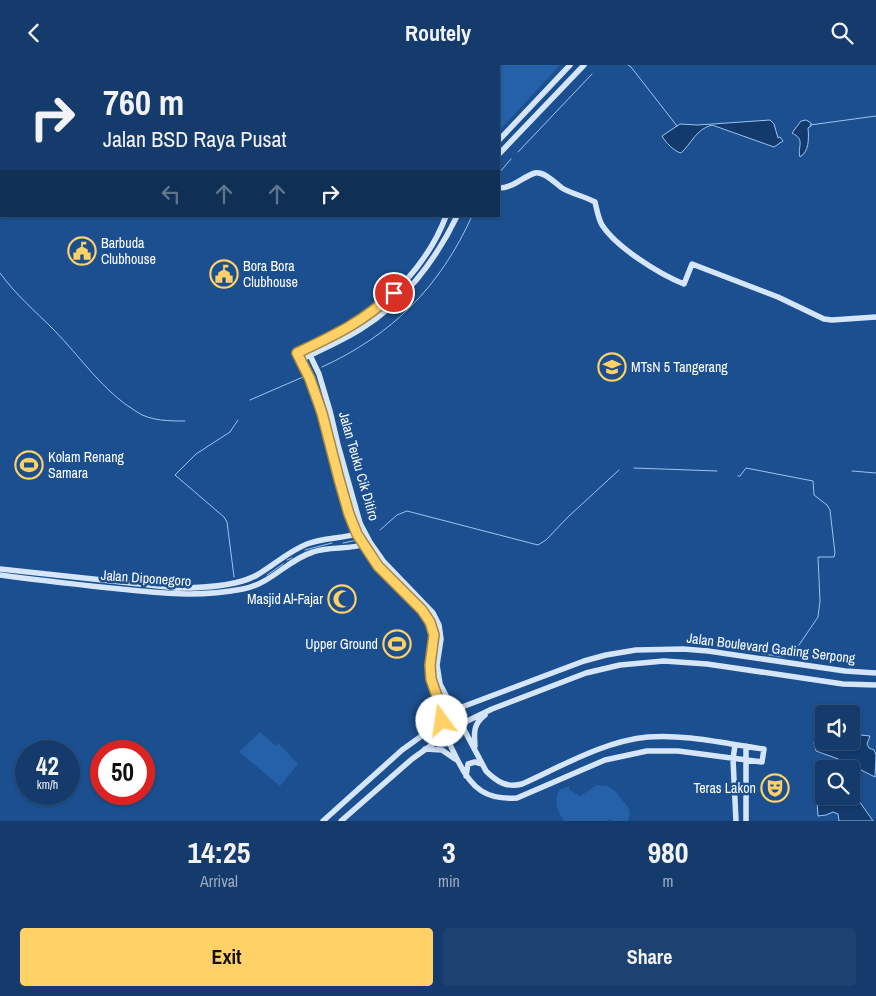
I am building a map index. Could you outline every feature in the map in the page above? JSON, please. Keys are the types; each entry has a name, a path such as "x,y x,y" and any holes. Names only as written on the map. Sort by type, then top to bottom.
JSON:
{"main road":[{"path":"500,153 584,65"},
{"path":"500,139 568,67 573,77"},
{"path":"500,188 534,174 544,175 563,189 595,202 600,223 623,247 672,279 684,284 692,264 778,297 824,319 876,317"},
{"path":"309,352 354,325 394,293 414,271 430,248 446,217"},
{"path":"309,352 339,342 363,328 386,309 428,265 456,219"},
{"name":"Jalan Teuku Cik Ditiro","path":"309,352 316,365 356,511 364,531 384,562 433,613 439,625 441,639 433,665 440,684 486,771 494,779 504,785 514,786 522,784 599,749 648,737 666,737 764,749 762,761 664,750 632,753 605,760 518,797 506,798 489,795 471,783 448,741 442,721 440,705 431,679 434,642 430,622 422,610 383,571 363,545 349,514 313,388 299,356 309,352"},
{"path":"313,388 322,385"},
{"name":"Jalan Diponegoro","path":"0,569 178,588 203,588 242,581 265,570 300,547 318,540 357,534 364,531"},
{"path":"336,538 339,544 336,548"},
{"name":"Jalan Diponegoro","path":"0,575 178,595 203,595 243,589 270,579 303,556 319,550 363,545 370,542"},
{"path":"265,570 266,575 270,579"},
{"path":"43,581 44,574"},
{"path":"178,588 178,595"},
{"name":"Jalan Boulevard Gading Serpong","path":"323,821 402,750 462,707 584,661 636,650 683,649 845,671 876,673"},
{"path":"707,664 708,651"},
{"path":"584,661 582,666 586,673"},
{"name":"Jalan Boulevard Gading Serpong","path":"341,821 424,749 446,733 492,709 586,673 641,662 664,661 707,664 843,684 876,685"},
{"path":"570,666 576,671 575,676"},
{"path":"475,748 474,727 479,719 492,709"},
{"path":"630,740 636,746 632,753"},
{"path":"734,745 736,821"},
{"path":"746,747 746,821"},
{"path":"424,749 442,750 457,760"},
{"path":"466,776 467,766 470,763 479,762 483,765"}],"shaded area":[{"path":"500,65 560,65 500,130"},
{"path":"770,120 774,124 778,138 780,137 783,141 774,147 712,125 698,133 681,153 670,146 662,136 680,124 698,125"},
{"path":"806,120 811,123 811,126 808,128 807,148 800,157 799,138 792,133 801,121"},
{"path":"260,732 276,746 278,743 298,764 280,786 239,752"},
{"path":"860,735 870,736 867,744 869,748 874,750 876,755 875,777 860,770 860,760 841,760 816,751 860,750"},
{"path":"597,785 608,786 616,792 628,807 630,813 628,821 614,821 610,819 607,821 564,821 557,806 559,790 569,786 570,790 580,796"},
{"path":"860,802 873,821 839,821 838,814 833,812 818,816 817,805 860,805"}],"waterway":[{"path":"628,65 677,126"},
{"path":"518,152 592,74"},
{"path":"810,125 876,116"},
{"path":"500,172 511,159"},
{"path":"322,367 370,340 392,324 411,306 429,287 445,265 472,217"},
{"path":"0,273 103,384 125,404 148,417 160,420 185,421"},
{"path":"250,400 303,377"},
{"path":"234,577 227,522 224,517 175,475 196,454 230,432 238,420"},
{"path":"634,468 717,471"},
{"path":"726,648 783,657 799,645 818,617 820,601 818,557 834,557 835,553 830,510 827,505 814,495 813,481 746,468 738,476"},
{"path":"380,530 397,515 407,511 538,545 546,540 619,470"},
{"path":"852,471 876,473"},
{"path":"343,543 358,540"},
{"path":"305,550 332,543"},
{"path":"287,560 292,558"},
{"path":"267,575 283,564"}],"place":[{"name":"Barbuda Clubhouse","path":"82,251"},
{"name":"Bora Bora Clubhouse","path":"224,274"},
{"name":"MTsN 5 Tangerang","path":"612,367"},
{"name":"Kolam Renang Samara","path":"29,465"},
{"name":"Masjid Al-Fajar","path":"342,599"},
{"name":"Upper Ground","path":"397,644"},
{"name":"Teras Lakon","path":"775,788"}],"route":[{"path":"394,293 348,329 297,353 310,379 322,413 349,514 357,534 378,566 422,610 430,622 434,635 430,665 431,679 440,705 442,721"}]}
